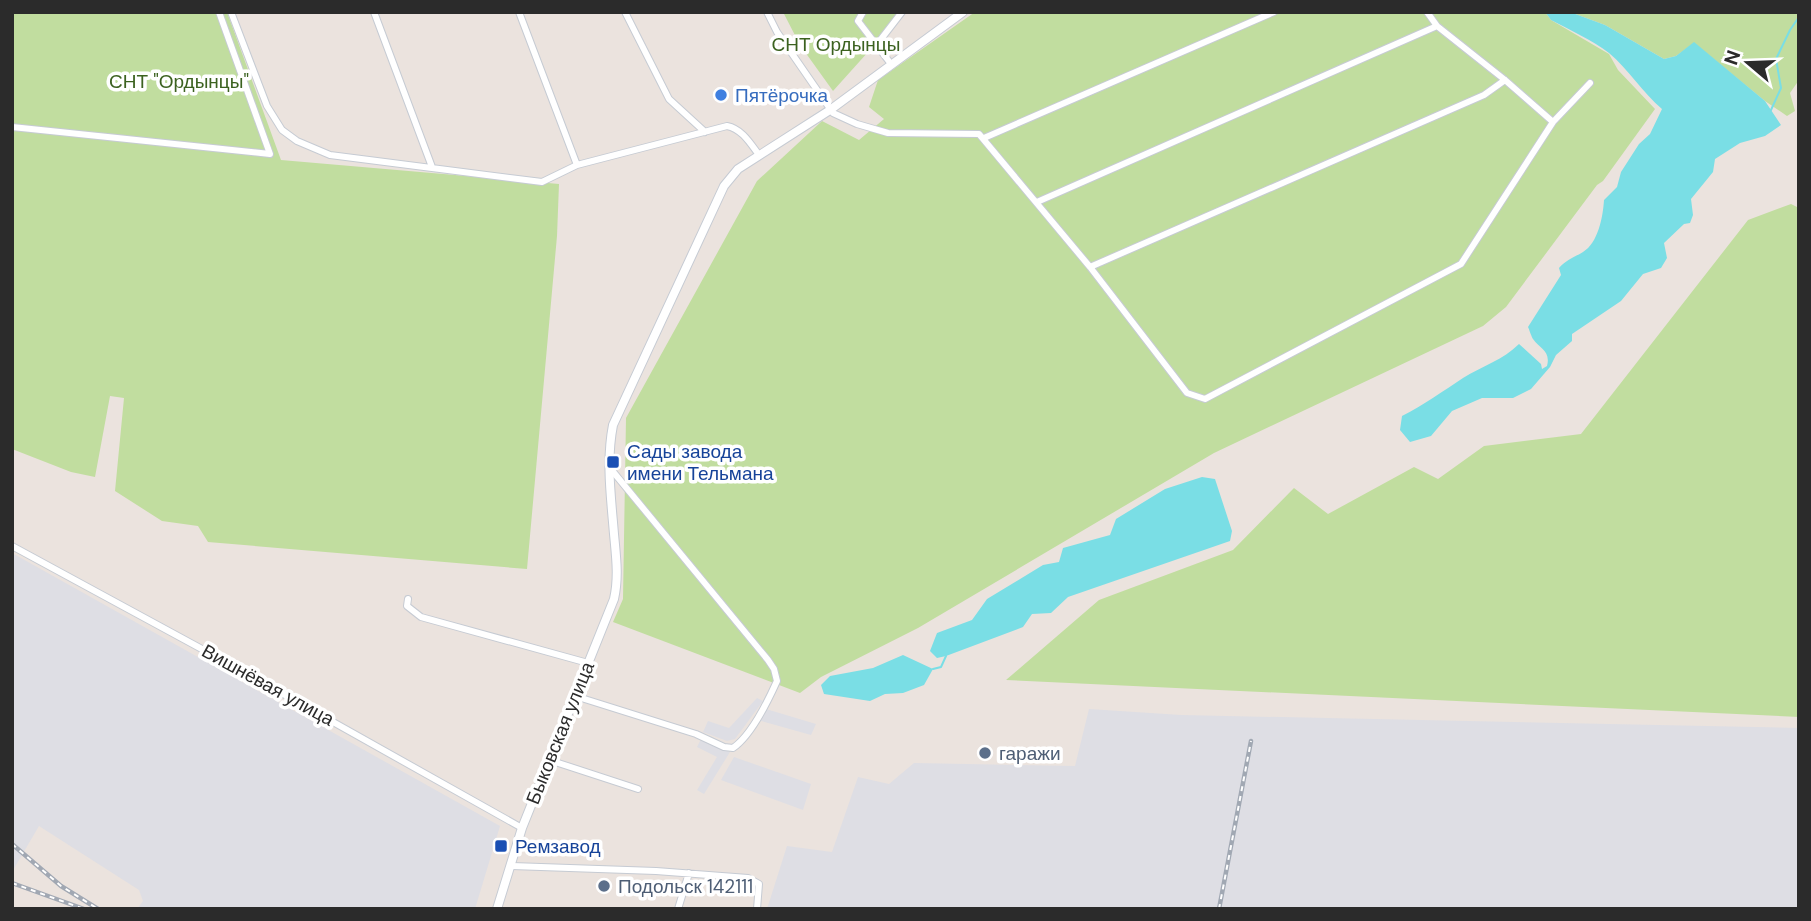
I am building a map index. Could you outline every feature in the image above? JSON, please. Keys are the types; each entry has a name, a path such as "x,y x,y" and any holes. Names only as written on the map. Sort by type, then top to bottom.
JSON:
{"street":[{"path":"12,127 270,154 219,12"},
{"path":"231,12 267,106 282,130 297,141 330,155 542,181 577,165 727,126 735,128 759,155"},
{"path":"374,12 432,167"},
{"path":"519,12 577,165"},
{"path":"625,12 669,99 705,132"},
{"path":"767,12 777,32 830,110 857,124 888,133 979,134 984,138 1090,267 1187,393 1205,399 1461,264 1553,122 1590,83"},
{"path":"853,12 891,64"},
{"path":"858,21 863,12"},
{"path":"877,43 902,12"},
{"name":"Быковская улица","path":"498,909 522,828 614,599 617,572 610,468 613,425 715,202 738,169 830,110 963,12"},
{"path":"984,138 1274,12"},
{"path":"1427,12 1437,26 1553,122"},
{"path":"1037,202 1437,26"},
{"path":"1090,267 1484,95 1505,80"},
{"path":"575,696 733,748 743,740 777,681 768,660 610,468"},
{"name":"Вишнёвая улица","path":"12,546 175,633 522,828"},
{"path":"408,598 407,606 421,617 589,663"},
{"path":"549,760 638,789"},
{"path":"512,866 748,877 759,884 757,908"},
{"path":"678,909 689,873"}],"shaded area":[{"path":"12,553 500,826 475,909 137,909 143,901 139,890 39,826 12,872"},
{"path":"757,698 763,701 735,739 727,741 703,732 708,721 729,728"},
{"path":"766,709 816,724 811,735 758,720"},
{"path":"1089,709 1181,715 1799,728 1799,909 767,909 787,846 832,852 858,777 889,784 914,763 1075,766"},
{"path":"701,739 730,752 704,794 697,790 717,757 697,747"},
{"path":"734,757 811,784 803,810 721,780"}],"green space":[{"name":"СНТ \"Ордынцы\"","path":"12,12 227,12 281,160 559,184 557,236 527,569 208,542 198,526 162,521 115,491 124,398 110,396 95,477 71,472 12,449"},
{"name":"СНТ Ордынцы","path":"783,12 904,12 833,91 800,45"},
{"path":"975,12 1545,12 1551,20 1609,54 1618,70 1655,109 1506,307 1483,326 1214,453 918,628 821,677 800,693 613,622 623,599 626,418 757,181 822,121 859,140 884,119 869,107 878,80"},
{"path":"1570,12 1799,12 1799,80 1790,93 1795,111 1787,116 1694,43 1676,56 1664,59 1605,25"},
{"path":"1791,204 1799,208 1799,717 1006,680 1099,600 1233,550 1294,488 1328,514 1414,467 1438,479 1484,446 1581,434 1748,220"}],"water":[{"path":"1545,12 1570,12 1605,25 1664,59 1676,56 1694,42 1765,101 1781,125 1765,136 1740,143 1715,159 1713,172 1691,199 1693,215 1690,223 1684,224 1664,243 1667,258 1661,268 1643,274 1621,301 1572,334 1572,341 1556,355 1550,367 1531,389 1513,398 1482,398 1452,411 1431,436 1410,442 1400,430 1402,416 1519,344 1541,364 1542,369 1547,366 1546,354 1533,339 1528,327 1561,275 1559,268 1588,248 1596,236 1604,200 1617,187 1621,172 1639,144 1650,134 1662,109 1609,53 1551,20"},
{"path":"1202,477 1215,479 1232,531 1230,541 1068,597 1051,613 1032,614 1023,627 946,656 937,658 930,651 937,633 972,620 987,599 1043,565 1059,562 1063,548 1110,535 1116,519 1165,489"},
{"path":"903,655 933,669 924,685 903,693 885,694 870,701 824,694 821,685 830,676 873,668"}],"waterway":[{"path":"1771,110 1781,88 1776,59 1799,17"},
{"path":"933,669 941,667 946,656"}],"railway":[{"path":"1219,909 1251,741"},
{"path":"12,844 61,886 98,909"},
{"path":"12,883 84,909"}],"place":[{"name":"Пятёрочка","path":"721,95"},
{"name":"Сады завода имени Тельмана","path":"613,462"},
{"name":"гаражи","path":"985,753"},
{"name":"Ремзавод","path":"501,846"},
{"name":"Подольск 142111","path":"604,886"}]}
